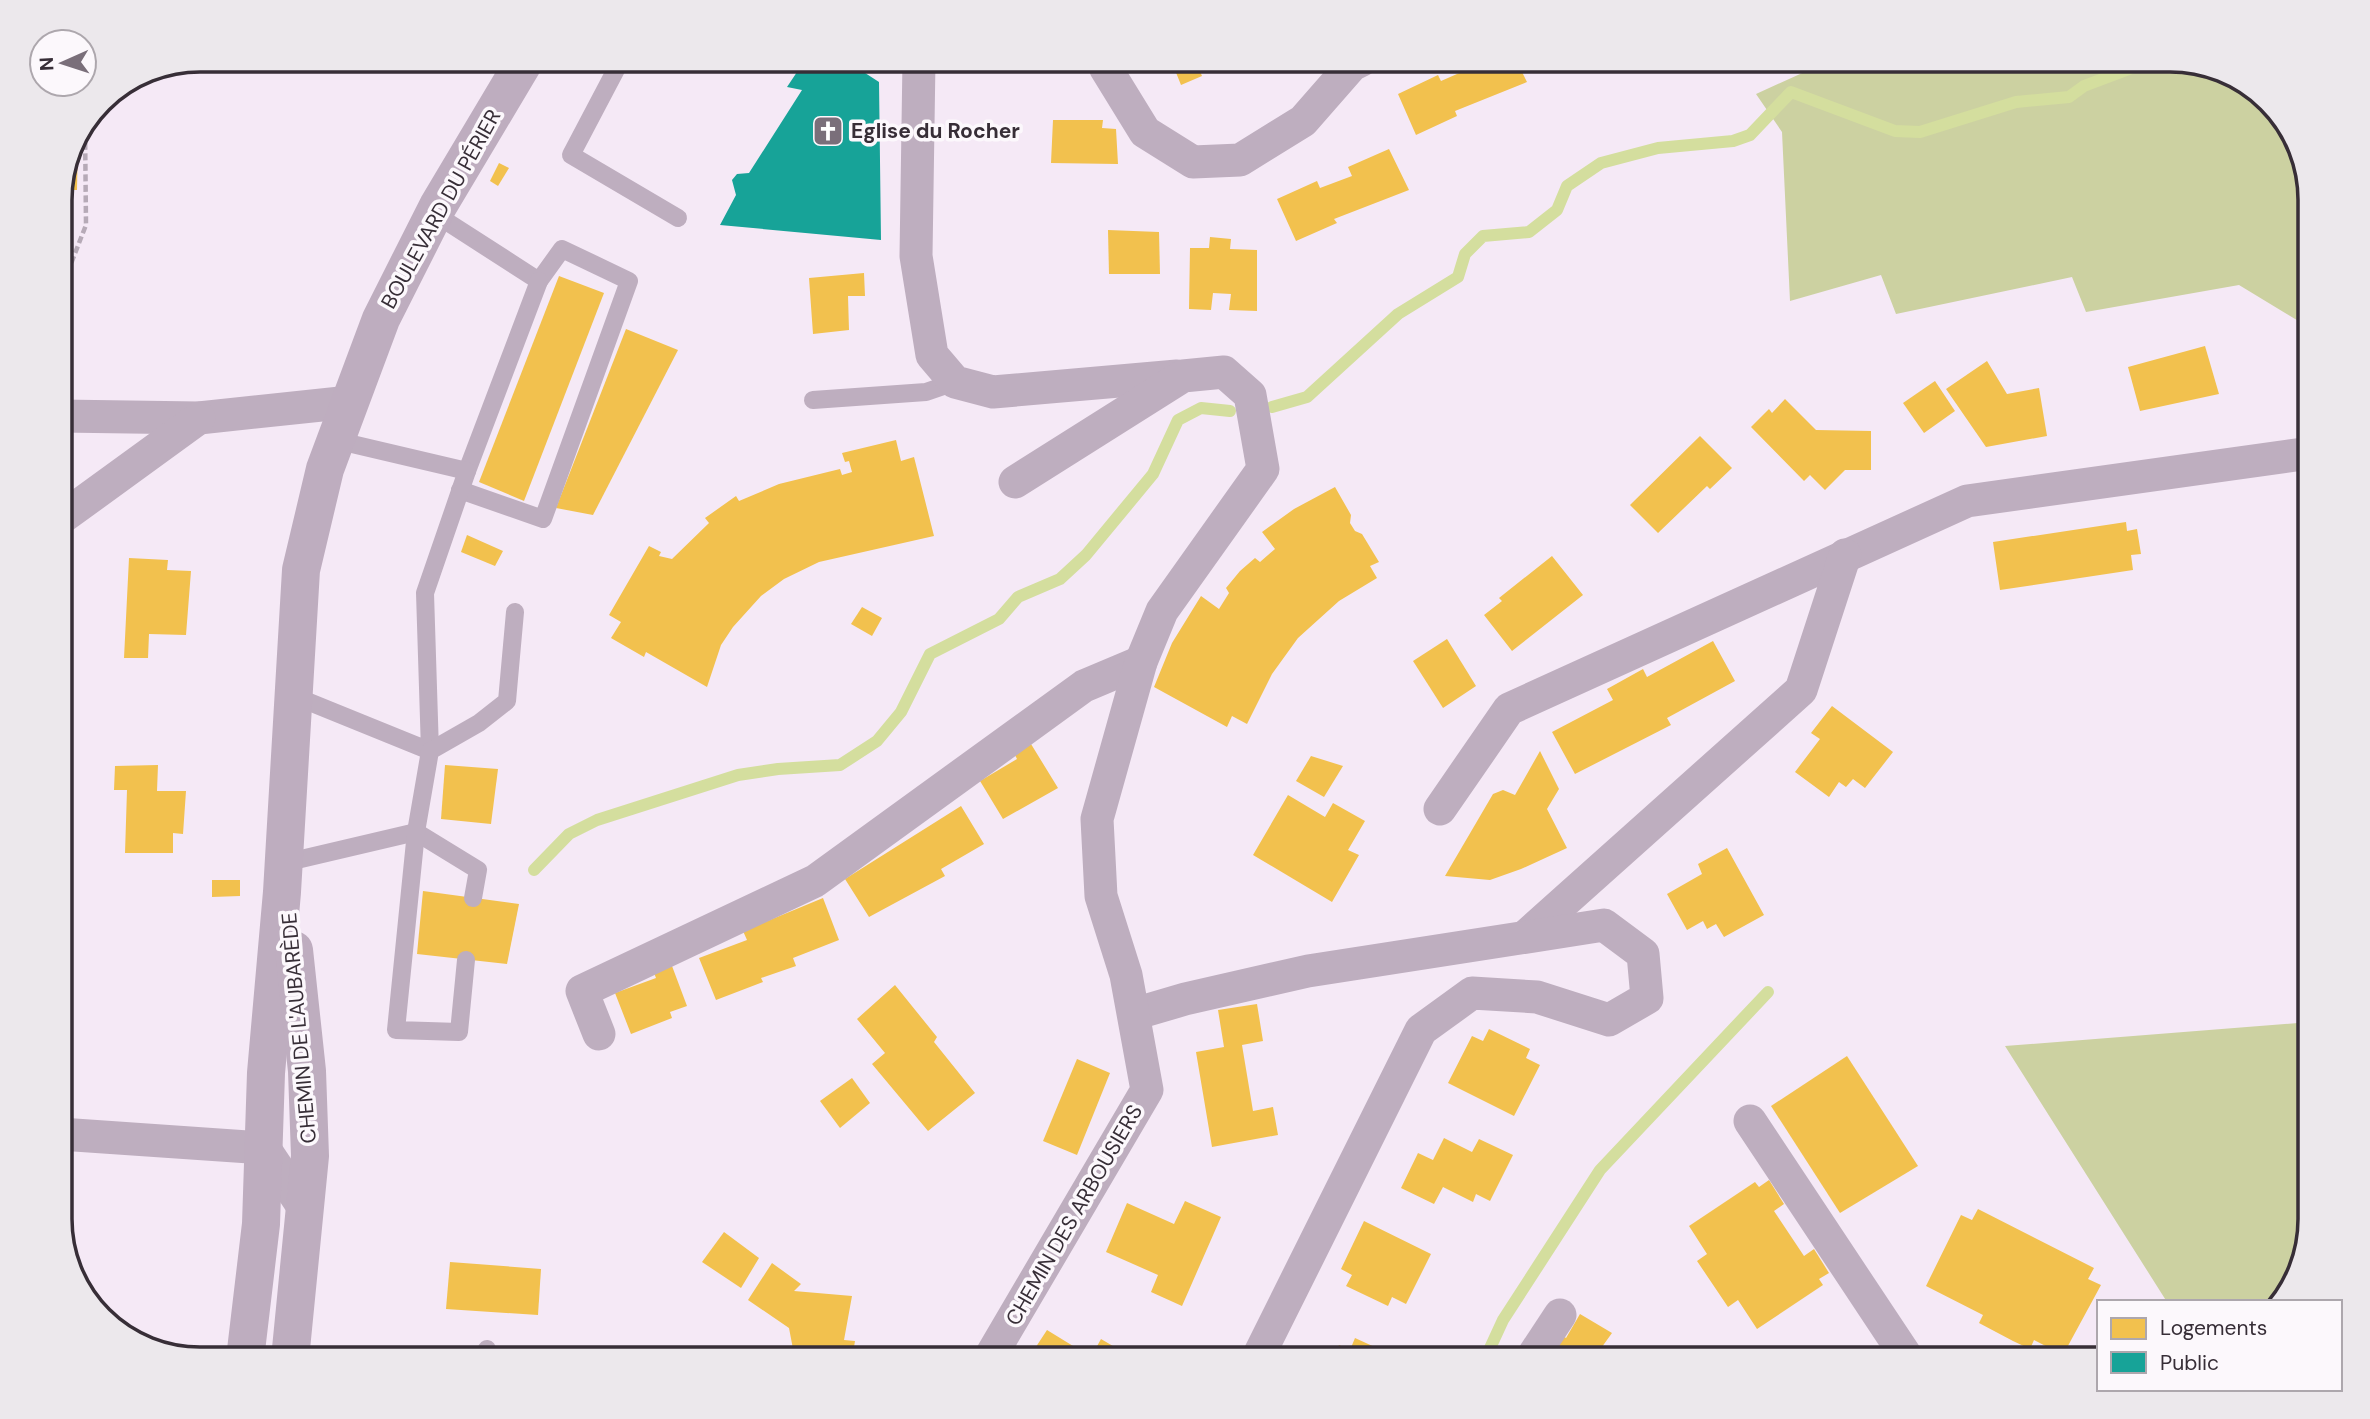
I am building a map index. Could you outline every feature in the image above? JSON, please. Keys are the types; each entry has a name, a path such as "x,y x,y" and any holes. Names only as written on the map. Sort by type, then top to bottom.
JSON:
{"street":[{"name":"BOULEVARD DU PÉRIER","path":"350,402 381,319 435,214 518,72"},
{"path":"919,72 916,256 932,355 955,382"},
{"path":"1108,72 1145,132 1193,162 1240,160 1303,121 1346,72"},
{"name":"CHEMIN DES ARBOUSIERS","path":"955,382 993,392 1224,372 1250,396 1263,469 1162,611 1141,662 1097,818 1101,897 1126,975 1147,1090 997,1347"},
{"name":"CHEMIN DES ARBOUSIERS","path":"1015,482 1183,376"},
{"path":"72,416 199,418 350,402"},
{"name":"CHEMIN DE L'AUBARÈDE","path":"247,1347 261,1224 266,1073 284,863 301,570 335,440 350,402"},
{"path":"72,510 199,418"},
{"path":"1440,809 1509,709 1967,501 2298,455"},
{"path":"1527,935 1801,690 1845,555"},
{"path":"599,1034 582,991 815,881 1084,686 1141,662"},
{"name":"CHEMIN DE L'AUBARÈDE","path":"284,863 307,1071 310,1156 291,1347"},
{"path":"1134,1014 1185,999 1308,971 1604,925 1643,954 1647,998 1609,1020 1537,997 1472,993 1421,1030 1263,1347"},
{"path":"1750,1121 1899,1347"},
{"path":"72,1135 264,1148 304,1209"},
{"path":"1539,1347 1559,1315"}],"lane":[{"path":"615,72 571,155 678,218"},
{"path":"435,214 539,281"},
{"path":"460,490 543,519 629,281 562,249 539,281 460,490 425,593 430,751 416,832 396,1030 459,1032 467,960"},
{"path":"813,400 926,392 955,382"},
{"path":"335,440 467,471"},
{"path":"430,751 479,723 507,701 515,612"},
{"path":"292,695 430,751"},
{"path":"284,863 416,832 478,870 473,898"}],"path":[{"path":"72,261 86,225 85,143"}],"green space":[{"path":"1805,72 2171,72 2220,81 2261,109 2277,128 2291,158 2298,191 2298,321 2239,285 2086,312 2072,277 1896,314 1881,275 1790,301 1782,132 1756,94"},
{"path":"2298,1023 2297,1236 2289,1269 2269,1300 2166,1300 2005,1046"}],"building: Logements":[{"path":"1176,72 1200,72 1202,76 1181,85"},
{"path":"1462,72 1522,72 1527,82 1455,111 1457,116 1416,135 1398,94 1438,75 1441,81"},
{"path":"1053,120 1103,120 1102,128 1116,129 1118,164 1051,163"},
{"path":"1389,149 1409,190 1334,219 1337,223 1296,241 1277,199 1317,181 1320,188 1352,176 1348,167"},
{"path":"77,163 77,190 72,190"},
{"path":"499,163 509,168 498,186 490,181"},
{"path":"1108,230 1159,232 1160,274 1109,274"},
{"path":"1210,237 1231,239 1230,249 1257,250 1257,311 1229,310 1231,294 1213,293 1211,310 1189,309 1190,248 1209,248"},
{"path":"864,273 865,296 848,296 849,330 813,334 809,278"},
{"path":"559,276 604,293 524,501 479,482"},
{"path":"626,329 678,350 593,515 556,508"},
{"path":"2205,346 2219,394 2140,411 2128,367"},
{"path":"1987,361 2007,394 2039,388 2047,436 1986,447 1946,389"},
{"path":"1935,381 1955,411 1924,433 1903,403"},
{"path":"1785,399 1816,430 1871,431 1871,470 1845,470 1825,490 1810,475 1804,481 1751,427 1769,409 1772,413"},
{"path":"1700,436 1732,468 1710,489 1707,486 1658,533 1630,505"},
{"path":"896,440 901,461 914,457 934,536 819,562 784,579 761,596 733,627 721,645 707,687 646,652 644,657 611,638 621,622 609,615 649,546 661,552 659,556 672,559 709,523 705,518 736,496 739,501 779,484 840,469 842,475 852,472 849,461 845,462 842,453"},
{"path":"1335,487 1351,515 1350,523 1355,531 1362,534 1379,562 1370,566 1377,578 1339,601 1298,638 1272,674 1247,724 1232,716 1227,727 1154,687 1172,643 1201,596 1219,609 1229,593 1226,588 1240,571 1255,558 1260,562 1275,549 1262,532 1294,509"},
{"path":"2126,522 2127,531 2137,529 2141,554 2131,555 2133,570 2000,590 1993,542"},
{"path":"467,535 503,551 495,566 461,552"},
{"path":"1552,556 1583,595 1512,651 1484,615 1502,601 1499,598"},
{"path":"129,558 168,560 167,570 191,571 186,635 149,634 148,658 124,658"},
{"path":"862,607 882,618 872,636 851,624"},
{"path":"1447,639 1476,686 1443,708 1413,661"},
{"path":"1713,641 1735,681 1667,718 1671,725 1575,774 1552,732 1613,700 1607,689 1643,669 1647,677"},
{"path":"1832,706 1893,752 1865,788 1853,779 1846,787 1839,782 1829,797 1795,772 1820,739 1811,733"},
{"path":"1031,744 1058,788 1003,819 980,781 1017,759 1015,755"},
{"path":"1540,751 1559,789 1547,809 1567,848 1490,880 1445,876 1493,794 1503,790 1515,795"},
{"path":"1311,756 1343,766 1324,797 1296,781"},
{"path":"158,765 157,791 186,791 183,834 173,833 173,853 125,853 127,790 114,790 115,766"},
{"path":"445,765 498,769 491,824 441,819"},
{"path":"1288,795 1325,817 1333,803 1365,821 1348,850 1359,855 1332,902 1253,855"},
{"path":"961,806 984,844 941,869 945,876 869,917 845,879"},
{"path":"1727,848 1764,915 1724,937 1716,924 1707,929 1703,921 1687,930 1667,894 1702,874 1698,864"},
{"path":"212,880 240,880 240,896 212,897"},
{"path":"423,891 519,904 507,964 417,954"},
{"path":"823,898 839,940 793,958 796,966 761,978 763,982 716,1000 699,958 747,940 743,931"},
{"path":"669,958 687,1006 670,1012 672,1018 631,1034 615,993 656,978 651,965"},
{"path":"895,985 937,1037 934,1042 975,1093 928,1131 872,1064 885,1053 857,1019"},
{"path":"1257,1004 1263,1041 1242,1045 1253,1111 1273,1107 1278,1135 1212,1147 1196,1052 1224,1047 1218,1010"},
{"path":"1489,1029 1530,1049 1526,1058 1540,1065 1514,1116 1448,1083 1472,1036 1483,1041"},
{"path":"1847,1056 1918,1166 1840,1213 1771,1106"},
{"path":"1077,1059 1110,1073 1077,1155 1043,1141"},
{"path":"852,1078 870,1103 840,1128 820,1101"},
{"path":"1444,1138 1472,1152 1479,1139 1513,1155 1490,1201 1476,1194 1473,1202 1443,1187 1434,1204 1401,1188 1418,1153 1433,1160"},
{"path":"1769,1180 1784,1204 1774,1211 1804,1256 1814,1249 1829,1273 1819,1279 1823,1285 1757,1329 1738,1300 1728,1307 1697,1261 1707,1254 1689,1226 1755,1182 1759,1187"},
{"path":"1185,1201 1221,1217 1182,1306 1151,1292 1158,1275 1106,1252 1127,1203 1174,1224"},
{"path":"1978,1209 2094,1268 2088,1279 2101,1285 2067,1347 2048,1347 2034,1340 2031,1347 2026,1347 1979,1323 1983,1315 1926,1286 1961,1215 1972,1220"},
{"path":"1364,1221 1431,1254 1406,1304 1392,1297 1388,1306 1346,1286 1352,1275 1341,1269"},
{"path":"724,1232 759,1258 741,1288 702,1262"},
{"path":"450,1262 541,1269 538,1315 446,1309"},
{"path":"772,1263 801,1284 794,1291 852,1296 844,1340 855,1341 854,1347 793,1347 789,1328 748,1300"},
{"path":"1580,1314 1612,1333 1602,1347 1552,1347 1560,1334 1566,1338"},
{"path":"1047,1330 1075,1347 1036,1347"},
{"path":"1355,1338 1375,1347 1351,1347"},
{"path":"1101,1339 1115,1347 1097,1347"}],"building: Public":[{"name":"Eglise du Rocher","path":"797,72 864,72 879,82 881,240 720,225 736,195 732,180 737,174 749,173 802,90 787,87"}],"waterway":[{"path":"1272,407 1307,397 1398,314 1458,277 1465,254 1483,236 1529,232 1557,210 1567,186 1601,163 1658,148 1733,141 1750,135 1791,92 1895,131 1920,132 2016,102 2069,97 2084,86 2121,72"},
{"path":"534,870 569,834 597,820 738,775 840,765 877,741 901,712 930,654 999,619 1018,597 1060,579 1086,555 1153,474 1178,420 1201,408 1230,411"},
{"path":"1491,1347 1503,1320 1600,1170 1768,992"}],"place":[{"name":"Eglise du Rocher","path":"828,131"}]}
